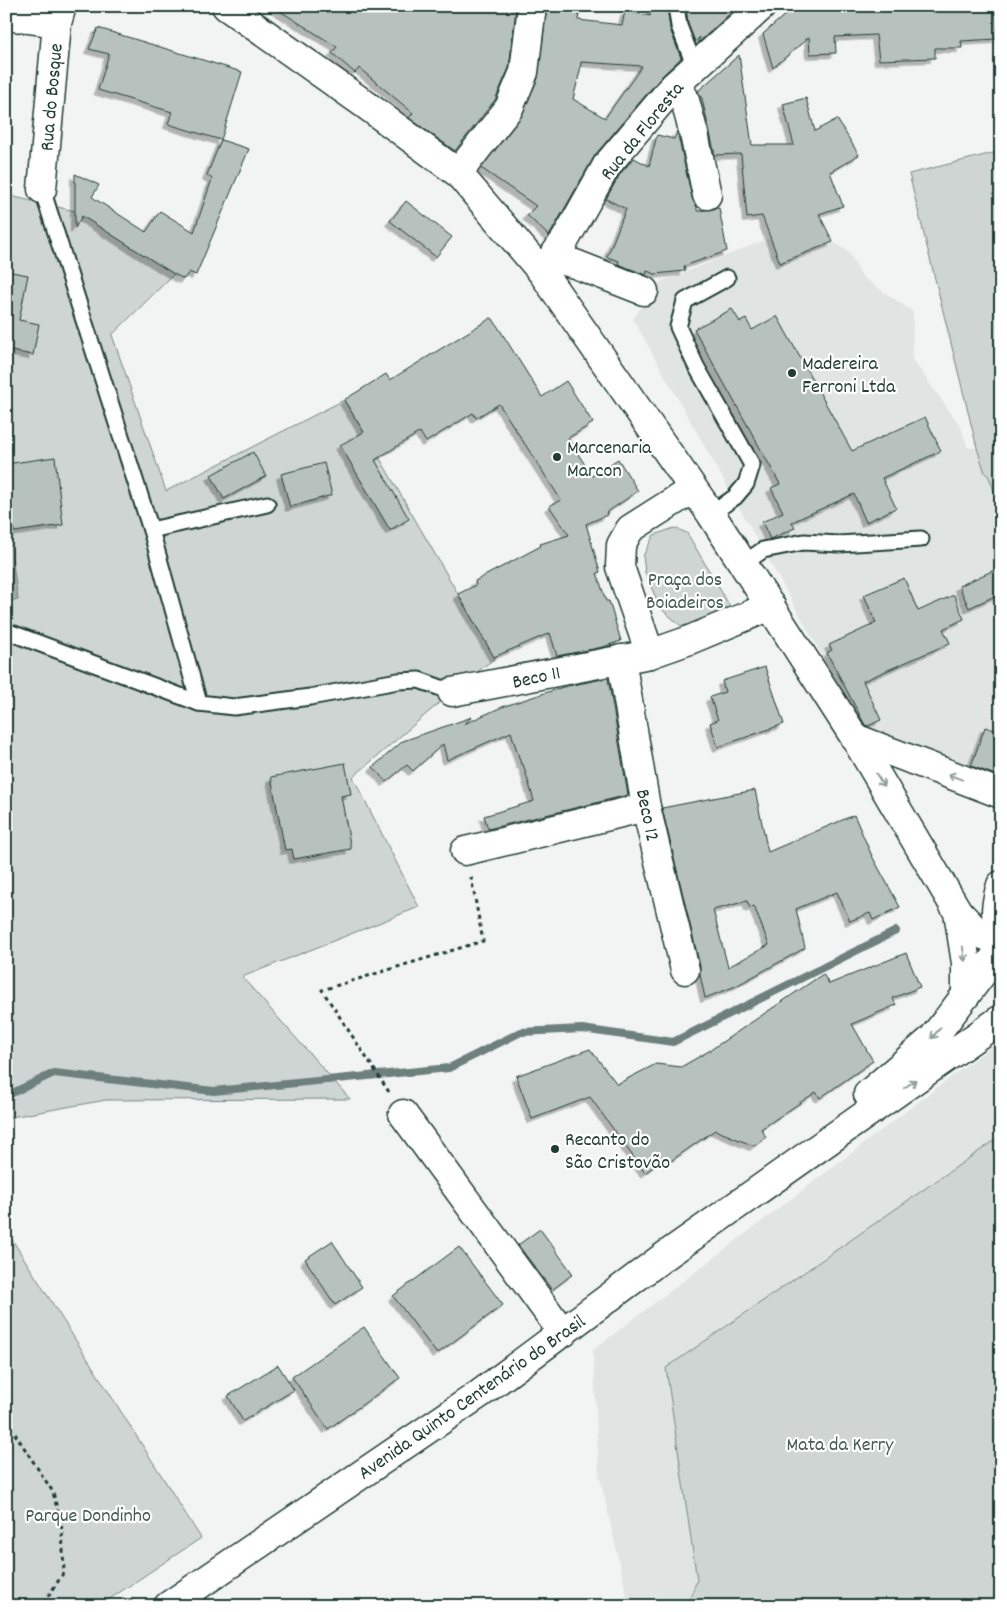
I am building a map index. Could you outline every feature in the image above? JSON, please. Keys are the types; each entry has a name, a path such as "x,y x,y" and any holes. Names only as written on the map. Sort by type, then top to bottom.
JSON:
{"main road":[{"path":"226,6 458,173 548,265 855,738 958,912 978,933 1001,942"},
{"path":"458,173 510,108 524,72 532,6"},
{"name":"Rua da Floresta","path":"548,265 608,164 674,86 762,6"},
{"path":"6,16 63,12"},
{"name":"Rua do Bosque","path":"42,189 63,12"},
{"path":"674,86 684,97 707,196"},
{"path":"548,265 575,264 644,290"},
{"path":"650,654 620,567 621,545 630,529 693,490"},
{"name":"Beco 11","path":"452,692 650,654 687,641 771,606"},
{"name":"Beco 12","path":"621,659 646,807 685,970"},
{"path":"855,738 1001,794"},
{"path":"465,851 646,807"},
{"path":"1001,885 996,905 997,925 1001,934"},
{"path":"958,912 966,963 966,996"},
{"name":"Avenida Quinto Centenário do Brasil","path":"770,1181 932,1038 1001,949"},
{"name":"Avenida Quinto Centenário do Brasil","path":"168,1606 481,1393 662,1258 1001,1019"},
{"path":"404,1114 563,1333"}],"lane":[{"path":"676,6 678,26 695,67"},
{"path":"42,189 151,530 199,703"},
{"path":"711,514 735,497 746,484 752,465 696,366 678,327 685,301 727,278"},
{"path":"151,530 267,504"},
{"path":"743,564 763,550 804,542 840,544 921,539"},
{"path":"6,630 199,703 234,707 310,697 398,680 419,680 452,692"}],"path":[{"path":"404,1114 322,990 483,941 465,851"},
{"path":"6,1420 53,1492 62,1529 64,1572 42,1606"}],"shaded area":[{"path":"770,238 781,263 833,242 849,252 861,276 913,312 912,359 961,427 968,448 977,448 985,473 989,477 1001,510 1001,791 870,740 633,319 658,283"},
{"path":"6,512 18,600 6,600"},
{"path":"1001,1039 1001,1136 666,1368 697,1580 687,1606 624,1606 627,1596 599,1473 593,1350"}],"green space":[{"path":"1001,151 1001,510 989,477 985,473 977,448 909,174"},
{"path":"6,195 75,211 174,274 112,335 166,491 344,400 495,658 452,692 353,777 419,907 242,977 350,1099 106,1100 6,1118"},
{"name":"Praça dos Boiadeiros","path":"674,528 687,533 735,615 696,628 681,626 660,608 645,572 643,556 654,535"},
{"name":"Mata da Kerry","path":"1001,1136 1001,1606 687,1606 697,1580 666,1368"},
{"name":"Parque Dondinho","path":"6,1230 201,1538 99,1606 6,1606"}],"building":[{"path":"272,6 490,6 516,9 509,68 495,100 455,151 409,118 413,113 359,68 355,73 332,53 337,47"},
{"path":"547,6 580,6 578,20 622,25 625,11 650,16 652,6 667,6 670,29 681,58 662,76 595,155 549,236 527,215 536,206 481,168 521,117 538,78","holes":["581,62 642,66 605,118 573,99"]},
{"path":"686,6 738,6 698,43 700,37 695,42 688,24"},
{"path":"795,6 995,7 997,39 961,41 962,48 935,48 935,58 879,60 876,35 835,37 836,53 810,54 809,37 773,68 763,34"},
{"path":"98,28 242,72 221,140 168,124 172,112 98,90 109,54 89,49"},
{"path":"739,55 752,145 794,145 783,104 806,98 815,131 837,119 859,155 830,172 843,206 819,214 833,242 780,263 762,216 747,218 741,154 715,155 702,99 698,91"},
{"path":"677,131 692,198 697,211 719,208 727,251 684,266 685,271 655,274 647,271 646,275 618,264 619,261 607,257 626,209 606,199 620,174 634,158 649,166 657,135 674,139"},
{"path":"221,140 249,149 196,275 189,272 184,279 174,274 82,216 75,228 75,174 99,185 92,197 146,232 160,211 194,232 212,179 207,175"},
{"path":"406,201 452,237 436,257 390,221"},
{"path":"6,271 28,275 19,320 39,324 33,355 6,350"},
{"path":"732,309 740,322 746,319 752,330 777,316 852,451 925,417 941,451 882,478 896,508 866,522 854,494 792,522 795,528 770,539 762,522 783,512 771,488 780,484 694,329"},
{"path":"491,318 542,397 566,381 593,423 568,438 592,476 618,459 638,491 606,513 607,515 586,524 600,572 597,573 606,601 609,601 621,641 603,647 557,656 550,633 494,657 458,594 476,585 475,581 541,546 540,544 569,535 549,506 561,500 499,404 476,418 473,413 426,442 420,432 375,460 409,519 390,530 340,445 364,432 344,400 386,374 390,380"},
{"path":"253,452 266,476 224,499 211,475"},
{"path":"55,457 63,525 14,532 6,464"},
{"path":"324,463 332,495 290,507 281,474"},
{"path":"1001,567 1001,593 969,608 959,586"},
{"path":"904,578 918,611 954,595 964,619 943,629 950,643 863,681 881,720 868,726 865,725 827,653 832,650 829,645 876,623 864,595"},
{"path":"765,667 784,724 718,747 710,723 718,720 710,697 725,692 722,681"},
{"path":"608,678 628,795 488,829 484,816 534,801 511,732 447,760 443,744 413,771 407,765 386,782 373,767 403,741 472,717 464,724 502,707 563,687"},
{"path":"985,727 1001,732 1001,777 971,766"},
{"path":"345,763 351,794 341,796 351,849 294,859 292,849 285,850 271,777"},
{"path":"755,790 768,852 854,815 872,856 900,907 873,920 870,913 850,921 837,892 796,909 805,948 736,986 705,998 700,966 662,808","holes":["747,901 750,908 754,906 769,945 728,967 713,910"]},
{"path":"906,953 920,987 893,998 896,1005 852,1024 873,1061 820,1098 816,1092 761,1129 766,1137 754,1146 715,1130 668,1163 665,1158 645,1173 590,1097 532,1119 516,1076 590,1049 617,1084 656,1064 681,1067 709,1051 823,974 829,984"},
{"path":"540,1229 573,1274 552,1290 518,1245"},
{"path":"332,1241 362,1287 335,1305 305,1259"},
{"path":"459,1247 503,1305 437,1354 393,1296"},
{"path":"364,1327 400,1378 328,1429 292,1377"},
{"path":"278,1365 294,1390 243,1421 228,1396"}],"waterway":[{"path":"6,1096 54,1073 214,1091 449,1068 521,1032 582,1029 673,1042 896,931"}],"place":[{"name":"Madereira Ferroni Ltda","path":"792,373"},
{"name":"Marcenaria Marcon","path":"557,457"},
{"name":"Recanto do São Cristovão","path":"555,1149"}]}
